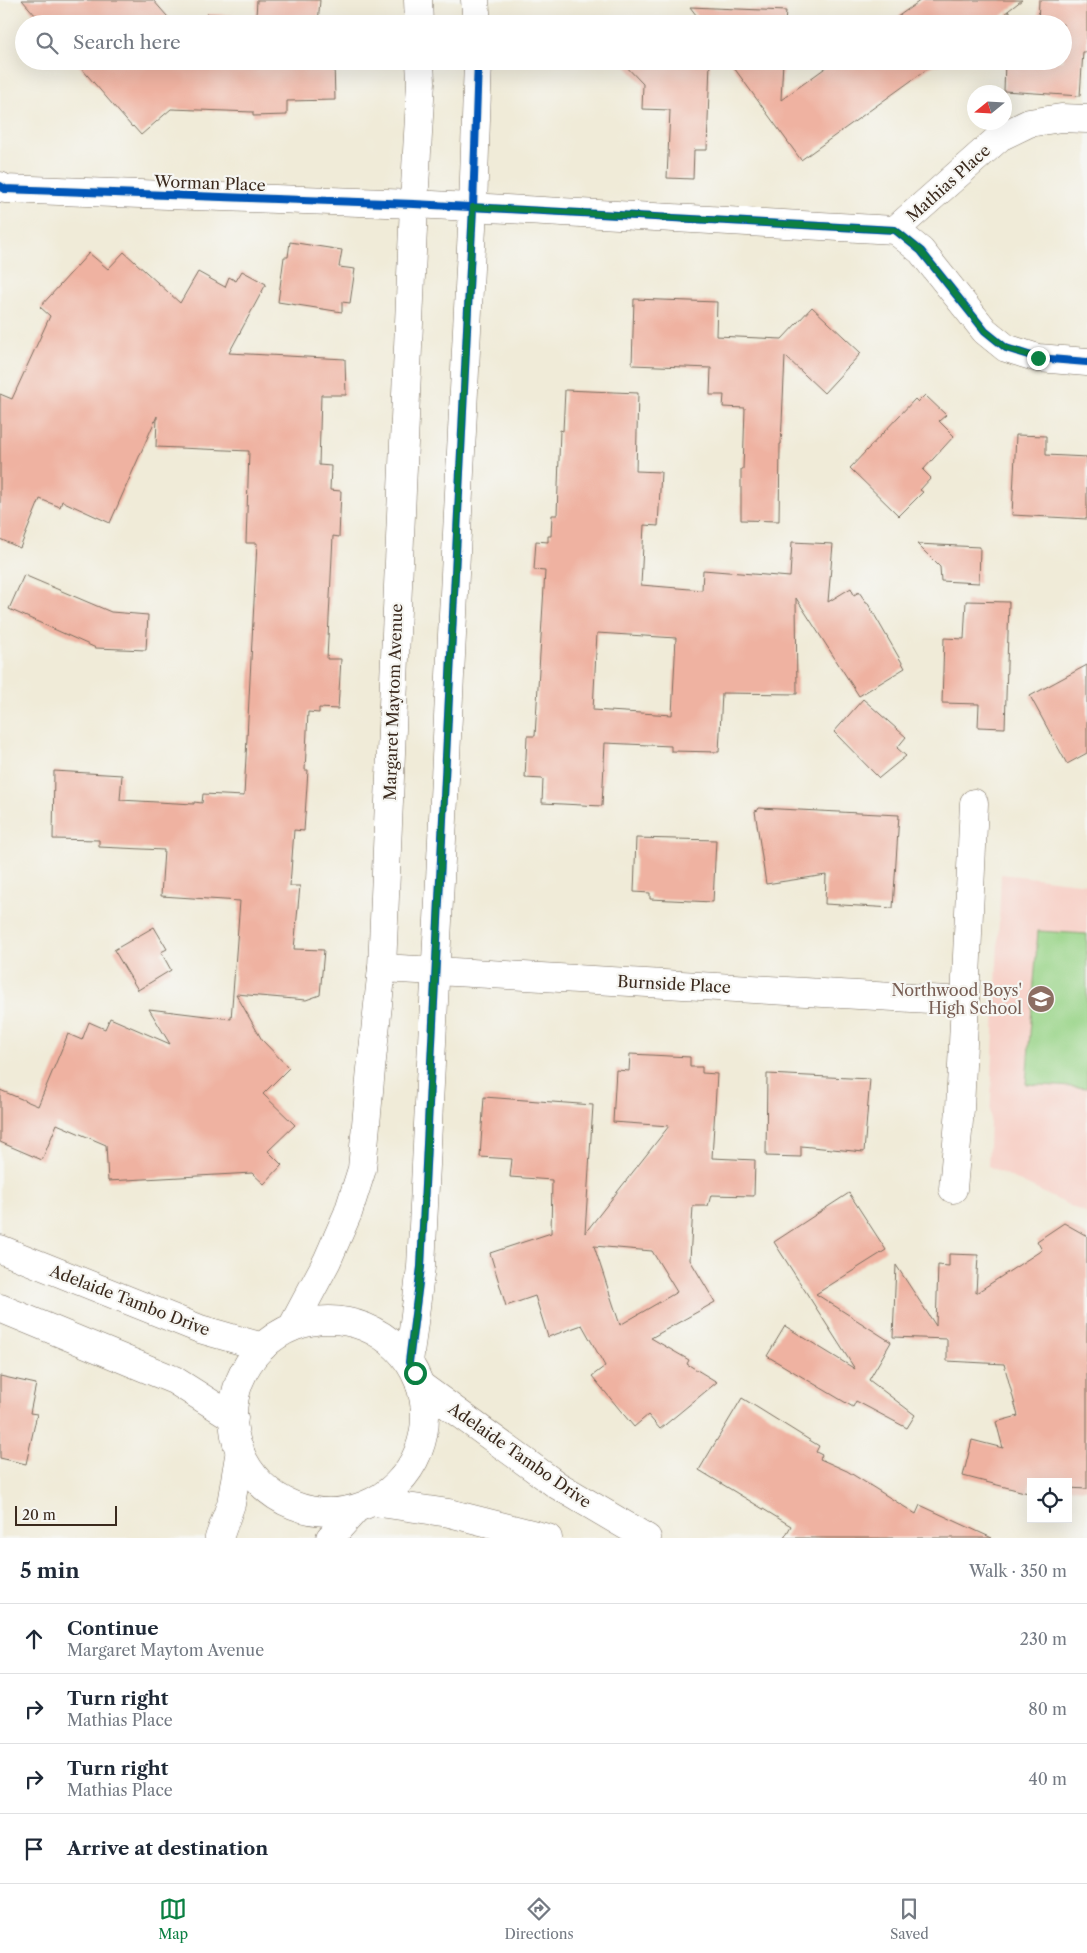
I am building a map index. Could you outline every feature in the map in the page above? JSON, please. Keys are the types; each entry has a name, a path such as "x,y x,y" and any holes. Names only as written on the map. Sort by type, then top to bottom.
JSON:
{"street":[{"path":"418,0 419,15"},
{"path":"476,0 477,15"},
{"name":"Margaret Maytom Avenue","path":"292,1327 327,1261 348,1213 362,1169 382,968 420,70"},
{"path":"330,1538 365,1505 396,1486 412,1465 422,1439 425,1412 414,1374 421,1267 473,207 478,70"},
{"name":"Mathias Place","path":"895,230 1000,137 1029,123 1061,118 1087,119"},
{"name":"Worman Place","path":"2,189 473,207"},
{"name":"Mathias Place","path":"473,207 895,230 921,251 985,331 1006,348 1038,358 1087,362"},
{"path":"953,1189 960,1109 974,803"},
{"name":"Burnside Place","path":"382,968 965,1001"},
{"name":"Adelaide Tambo Drive","path":"0,1248 200,1329 263,1347"},
{"path":"0,1308 174,1380 234,1418"},
{"name":"Adelaide Tambo Drive","path":"292,1327 318,1320 344,1321 369,1328 392,1342 414,1374 557,1485 647,1538"},
{"path":"292,1327 276,1335 250,1362 240,1380 235,1398 234,1418 240,1450 249,1468 262,1484 278,1497 296,1506 316,1511 336,1512 365,1505 449,1513 548,1538"},
{"path":"219,1538 232,1504 240,1450"}],"shaded area":[{"name":"Northwood Boys' High School","path":"1001,874 1087,884 1087,1214 988,1166"}],"green space":[{"path":"1038,931 1087,934 1087,1088 1026,1084"}],"building":[{"path":"22,0 153,0 166,15 35,15"},
{"path":"257,0 320,0 319,15 256,15"},
{"path":"921,0 1022,0 1003,15 900,15"},
{"path":"1039,0 1087,0 1087,52 1083,52 1080,96 1012,92 1012,85 1004,85 1005,70 1072,70 1072,15 1038,15"},
{"path":"690,7 786,11 786,15 696,15"},
{"path":"83,70 334,70 335,100 287,101 287,115 253,116 253,112 171,109 141,135"},
{"path":"630,70 710,70 707,150 694,150 693,179 667,178 670,110 642,109 643,84"},
{"path":"736,70 783,70 781,100 823,70 926,70 801,160"},
{"path":"290,242 342,250 339,267 355,269 350,303 342,302 342,312 278,302 284,257 288,257"},
{"path":"124,252 180,303 198,272 225,287 229,277 236,281 242,271 266,284 229,353 345,359 346,395 321,395 319,465 331,466 330,490 341,491 339,537 333,536 327,659 341,659 338,709 319,708 319,713 308,712 305,770 308,770 304,831 294,830 290,886 300,886 294,949 324,950 320,995 306,1000 236,994 262,1040 289,1068 263,1094 295,1125 268,1151 282,1165 264,1184 252,1173 108,1181 106,1145 57,1124 42,1160 0,1142 0,1090 38,1106 68,1034 82,1040 89,1022 105,1029 110,1018 170,1044 149,1009 231,1019 240,901 161,896 164,850 99,847 99,840 53,839 54,771 122,775 120,800 194,804 194,802 202,803 203,794 244,796 257,543 246,543 249,451 156,447 157,416 110,523 62,501 60,507 40,499 20,548 0,539 0,394 12,399 50,316 40,307 89,253 108,269"},
{"path":"634,299 717,302 716,336 782,339 812,307 861,353 824,393 785,356 780,444 779,521 741,520 741,469 743,469 745,408 723,407 724,395 710,395 711,368 632,365"},
{"path":"565,390 638,393 636,471 661,472 658,526 644,525 641,585 702,590 703,570 790,577 792,542 833,544 828,602 851,588 854,595 859,592 867,602 905,668 859,696 796,598 797,694 722,693 719,752 671,751 671,746 605,743 602,806 542,803 543,779 525,778 527,736 535,736 545,571 534,570 536,541 548,542 548,536 551,536 552,515 557,515 560,430 563,431","holes":["597,633 676,638 672,715 593,710"]},
{"path":"925,395 946,415 939,421 954,436 923,470 931,478 920,490 923,492 899,516 850,468 915,399 918,402"},
{"path":"1016,435 1046,436 1046,455 1087,457 1087,519 1012,515"},
{"path":"917,544 980,547 979,583 941,581 940,567"},
{"path":"24,575 111,612 148,615 146,650 96,648 9,609"},
{"path":"966,601 1009,602 1005,728 978,727 979,704 942,703 944,638 964,639"},
{"path":"1087,665 1087,753 1067,764 1030,696"},
{"path":"863,699 906,737 897,748 906,756 879,778 834,732"},
{"path":"759,808 899,815 893,908 825,904 826,875 766,884 755,811"},
{"path":"636,838 716,840 713,902 650,899 650,893 634,892"},
{"path":"154,927 167,949 161,952 171,970 138,990 114,950"},
{"path":"630,1054 690,1057 690,1067 702,1067 702,1073 717,1074 712,1158 755,1160 754,1196 711,1195 708,1206 693,1206 690,1260 715,1302 651,1338 689,1360 687,1364 717,1382 660,1429 648,1415 634,1427 592,1376 605,1366 582,1325 548,1337 535,1296 506,1306 490,1253 551,1233 552,1180 510,1177 512,1159 480,1157 484,1097 593,1105 585,1233 669,1126 613,1122 616,1070 629,1071","holes":["594,1246 652,1251 677,1292 620,1325"]},
{"path":"767,1074 870,1079 864,1152 801,1146 801,1157 766,1156"},
{"path":"849,1193 886,1250 816,1294 891,1342 869,1380 915,1415 907,1428 856,1401 853,1407 767,1356 785,1326 855,1369 774,1242"},
{"path":"1064,1223 1087,1236 1087,1489 1072,1488 1072,1478 1027,1478 1027,1493 963,1476 972,1440 1003,1448 996,1422 1018,1416 1004,1364 947,1361 947,1339 893,1337 896,1265 936,1326 938,1265 949,1266 949,1254 978,1255 976,1293 1042,1250 1037,1241"},
{"path":"0,1376 36,1384 30,1413 37,1414 26,1464 0,1458"},
{"path":"742,1398 819,1446 816,1452 822,1455 820,1459 847,1471 916,1514 920,1505 992,1538 784,1538 791,1526 699,1470"}],"cycle path":[{"path":"409,1362 421,1267 473,207 478,70"},
{"path":"0,186 5,189 414,204 895,230 921,251 985,331 1006,348 1038,358 1087,362"}],"place":[{"name":"Northwood Boys' High School","path":"1041,999"}],"route":[{"path":"415,1373 409,1362 421,1267 473,207 895,230 921,251 985,331 1006,348 1038,358"}]}
